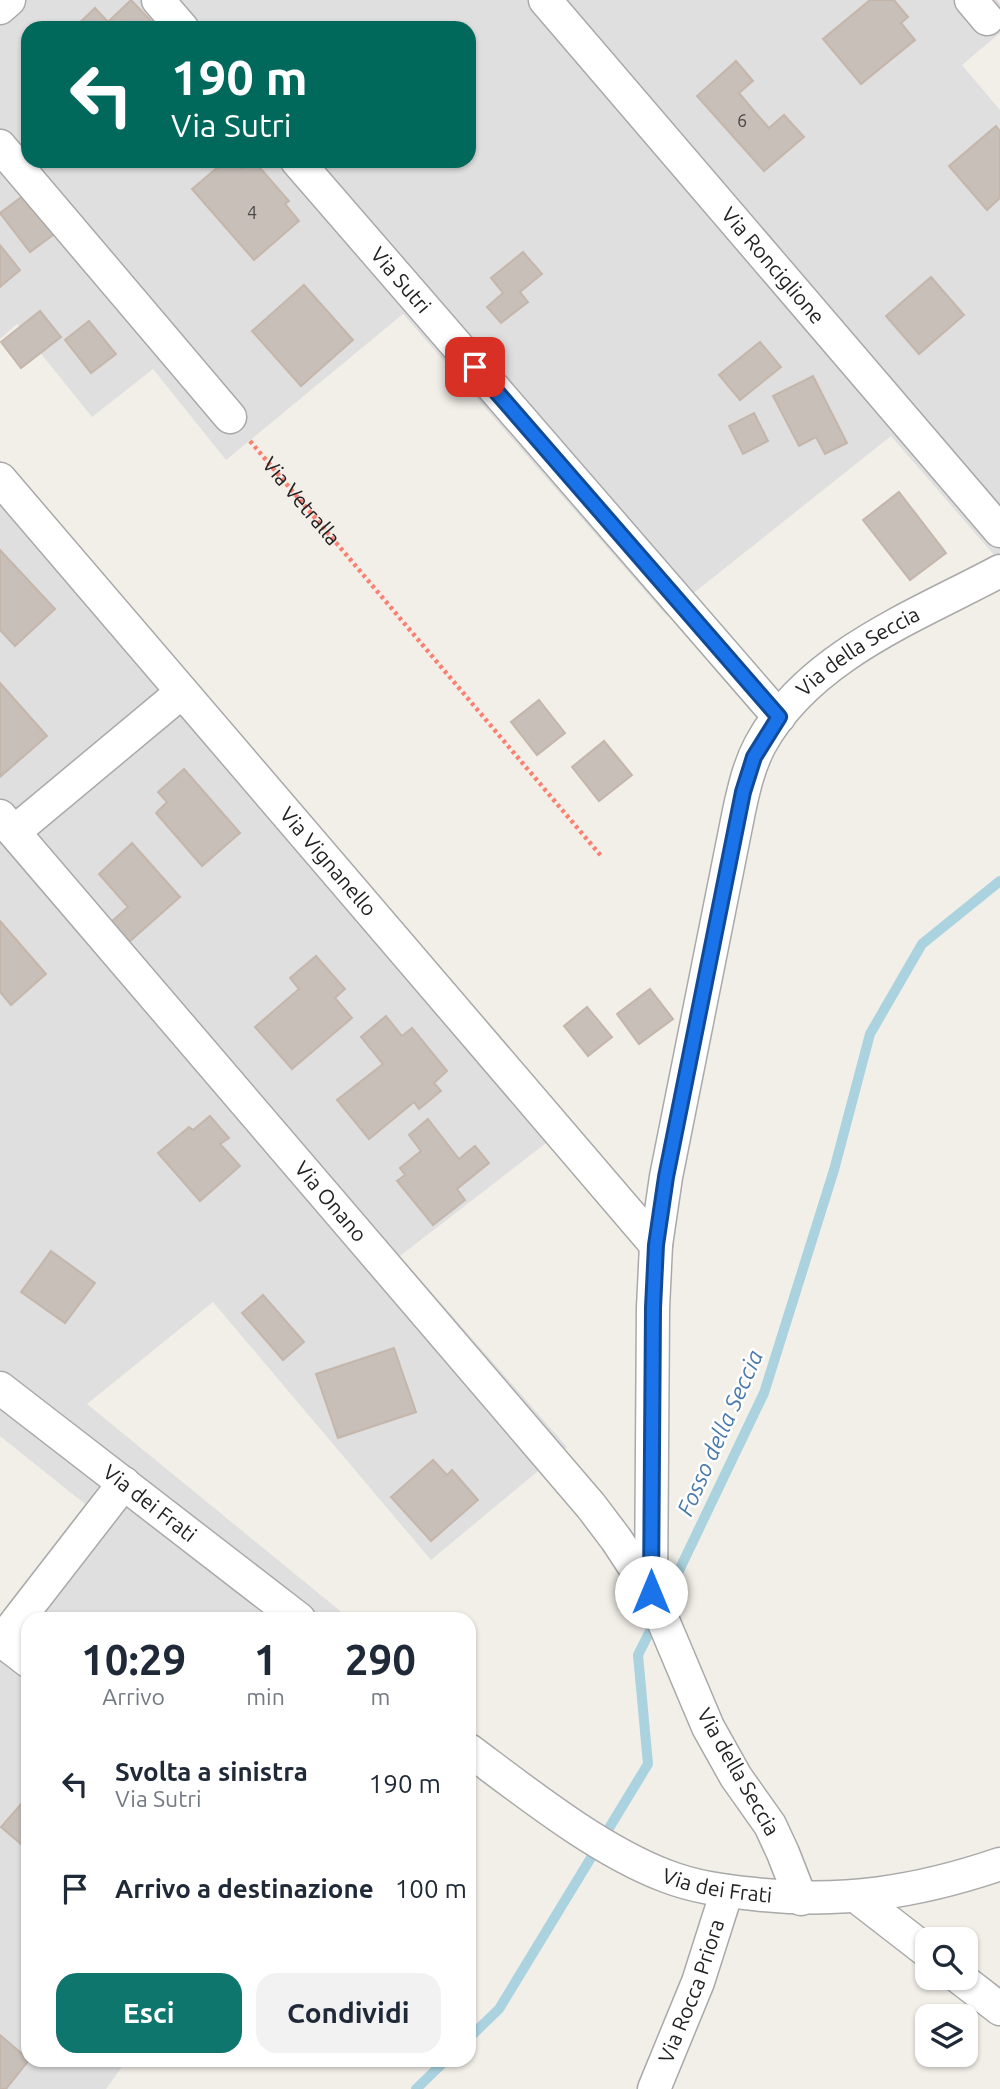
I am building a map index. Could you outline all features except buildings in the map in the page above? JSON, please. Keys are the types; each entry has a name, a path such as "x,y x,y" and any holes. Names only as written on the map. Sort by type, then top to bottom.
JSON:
{"street":[{"path":"0,8 9,0"},
{"path":"158,0 176,21"},
{"name":"Via Ronciglione","path":"545,0 1000,531"},
{"path":"0,146 230,417"},
{"name":"Via Sutri","path":"303,168 779,717"},
{"name":"Via Vignanello","path":"0,480 656,1245"},
{"name":"Via della Seccia","path":"800,1899 777,1839 720,1752 651,1592 653,1308 656,1245 666,1177 743,792 754,757 779,717 809,684 856,649 1000,571"},
{"path":"7,824 182,692"},
{"name":"Via Onano","path":"7,824 592,1506 651,1592"},
{"name":"Via dei Frati","path":"0,1388 290,1612"},
{"path":"24,1612 124,1483"},
{"path":"21,1616 1,1642 21,1656"},
{"name":"Via dei Frati","path":"476,1755 618,1853 676,1880 727,1891 800,1899 857,1897 922,1886 1000,1864"},
{"name":"Via Rocca Priora","path":"654,2089 698,1982 727,1891"},
{"path":"857,1897 915,1942"},
{"path":"975,1990 1000,2009"}],"path":[{"name":"Via Vetralla","path":"230,417 602,857"}],"shaded area":[{"path":"0,0 997,0 1000,4 1000,33 962,65 1000,110 1000,562 891,436 666,615 403,314 226,460 153,369 92,417 17,324 0,339"},
{"path":"0,460 568,1126 400,1256 567,1447 431,1560 213,1302 87,1404 341,1612 21,1612 21,2067 122,2067 106,2089 0,2089 0,1614 85,1504 0,1436"}],"waterway":[{"name":"Fosso della Seccia","path":"663,1604 764,1393 834,1170 870,1034 922,944 1000,881"},
{"name":"Fosso della Seccia","path":"476,2031 499,2009 648,1764 638,1655 655,1621"},
{"name":"Fosso della Seccia","path":"416,2089 439,2067"}],"route":[{"path":"475,367 779,717 754,757 743,792 659,1222 653,1308 651,1592"}]}
